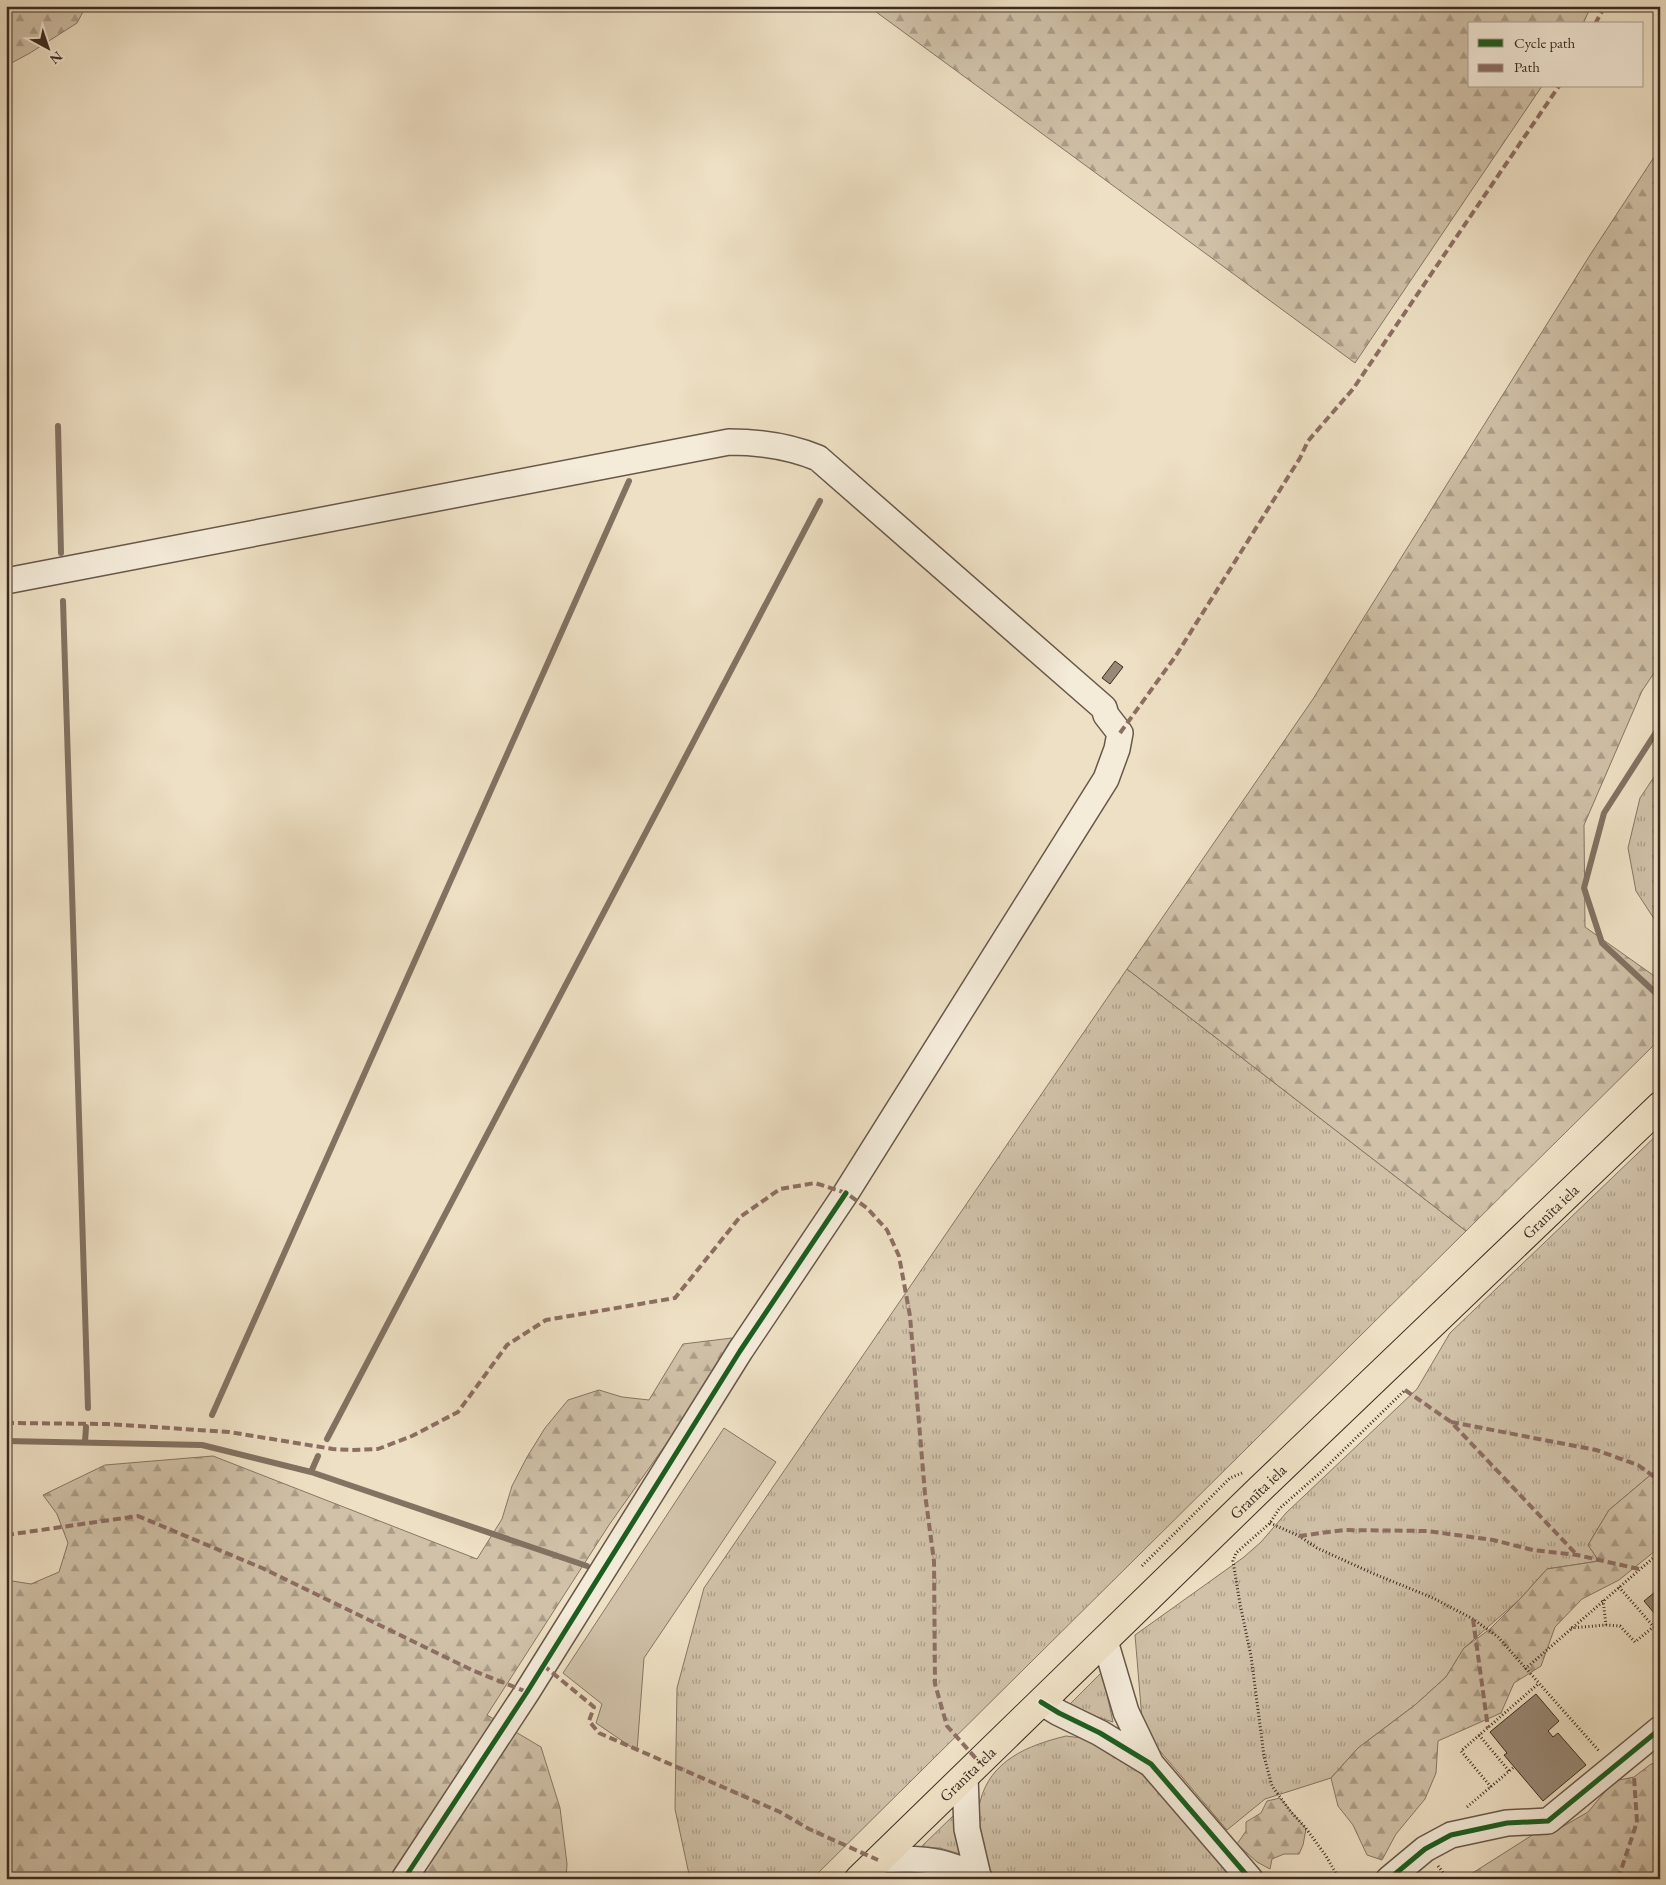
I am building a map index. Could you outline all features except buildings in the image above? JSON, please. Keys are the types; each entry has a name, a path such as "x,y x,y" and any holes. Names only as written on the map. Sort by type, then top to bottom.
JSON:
{"main road":[{"name":"Granīta iela","path":"859,1879 1274,1475 1660,1106"}],"street":[{"path":"6,581 729,442 770,444 791,448 818,458 1104,708 1106,715 1120,733 1117,749 1106,779 846,1193 740,1351 527,1692 404,1879"},
{"path":"1105,1641 1126,1712 1151,1764 1250,1879"},
{"path":"1041,1702 1100,1733 1151,1764"},
{"path":"1389,1879 1424,1849 1451,1835 1507,1823 1548,1821 1660,1729"},
{"path":"965,1777 967,1829 979,1877"},
{"path":"878,1860 910,1859 941,1863 979,1877"}],"path":[{"path":"1339,1879 1326,1856 1272,1786 1264,1756 1251,1656 1240,1604 1234,1561 1236,1553 1270,1523 1279,1510 1405,1390"},
{"path":"1142,1566 1230,1478 1241,1473 1249,1478"},
{"path":"1270,1523 1299,1536 1317,1548 1433,1598 1473,1619 1498,1638 1613,1767"},
{"path":"1525,1668 1660,1552"},
{"path":"1619,1587 1660,1634"},
{"path":"1603,1600 1606,1624"},
{"path":"1571,1628 1606,1624 1620,1626 1635,1642 1653,1626"},
{"path":"1491,1786 1461,1751 1538,1684"},
{"path":"1479,1735 1509,1771"},
{"path":"1451,1835 1456,1817 1514,1767"}],"green space":[{"path":"6,6 86,6 77,23 6,66"},
{"path":"868,6 1591,6 1584,22 1468,22 1468,88 1541,88 1355,363"},
{"path":"1660,148 1660,664 1642,691 1584,825 1585,927 1660,980 1660,1039 1466,1231 1127,969 1313,699 1590,255"},
{"path":"1660,768 1660,928 1636,891 1628,848 1640,798"},
{"path":"1127,969 1466,1231 812,1879 690,1879 675,1809 677,1688 704,1588"},
{"path":"1660,1132 1660,1467 1609,1510 1588,1545 1599,1561 1547,1569 1520,1599 1464,1648 1446,1677 1415,1705 1358,1748 1331,1778 1265,1799 1227,1830 1143,1731 1135,1635 1244,1557 1261,1542 1286,1513 1417,1389 1450,1333"},
{"path":"732,1338 678,1427 609,1525 487,1715 541,1747 560,1808 567,1864 566,1879 6,1879 6,1580 31,1584 59,1572 68,1543 57,1514 43,1495 105,1465 213,1456 477,1559 502,1519 512,1486 527,1457 545,1428 568,1400 599,1390 622,1397 649,1400 683,1344"},
{"path":"724,1428 776,1462 644,1658 637,1751 596,1723 602,1704 563,1673"},
{"path":"1660,1467 1660,1547 1619,1580 1582,1599 1555,1627 1541,1666 1514,1683 1501,1713 1438,1741 1436,1773 1425,1799 1396,1834 1382,1860 1367,1855 1353,1825 1338,1806 1331,1778 1358,1748 1415,1705 1446,1677 1464,1648 1490,1629 1547,1569 1599,1561 1588,1545 1609,1510"},
{"path":"1102,1672 1113,1722 1069,1705"},
{"path":"1066,1736 1090,1739 1144,1772 1235,1879 994,1879 989,1873 979,1840 976,1821 985,1787 992,1775 1013,1757 1038,1744"},
{"path":"1660,1763 1660,1879 1469,1879 1471,1874 1534,1834 1555,1831 1588,1812 1614,1781 1634,1777 1651,1764"},
{"path":"1280,1798 1306,1829 1299,1854 1284,1854 1272,1859 1270,1869 1257,1862 1237,1844 1246,1831 1246,1822 1261,1813 1267,1801"},
{"path":"955,1814 955,1834 960,1854 940,1848 920,1848"}],"waterway":[{"path":"58,426 61,553"},
{"path":"212,1415 629,481"},
{"path":"327,1439 820,501"},
{"path":"63,601 88,1408"},
{"path":"1660,726 1604,813 1584,888 1602,943 1660,997"},
{"path":"85,1442 86,1427"},
{"path":"6,1441 202,1445 311,1472 587,1566"},
{"path":"311,1472 318,1456"}],"marked path":[{"path":"1596,22 1605,6"},
{"path":"1120,733 1175,657 1300,458 1308,441 1353,389 1558,88"},
{"path":"6,1423 108,1424 229,1432 333,1449 378,1449 412,1436 458,1412 507,1345 546,1320 675,1298 740,1217 780,1189 815,1183 846,1193 867,1208 887,1230 899,1256 910,1316 925,1494 934,1561 935,1684 947,1726 980,1763"},
{"path":"1405,1390 1451,1422 1577,1555"},
{"path":"1451,1422 1596,1450 1638,1465 1660,1481"},
{"path":"6,1535 138,1516 262,1568 474,1671 527,1692"},
{"path":"1299,1536 1344,1530 1427,1531 1493,1540 1533,1550 1577,1555 1639,1569"},
{"path":"1473,1619 1488,1728"},
{"path":"543,1665 594,1707 589,1721 599,1733 780,1812 809,1829 878,1860"},
{"path":"1618,1879 1637,1822 1634,1777"}],"cycle path":[{"path":"404,1879 527,1692 740,1351 846,1193"},
{"path":"1041,1702 1100,1733 1151,1764 1250,1879"},
{"path":"1389,1879 1425,1849 1451,1835 1507,1823 1548,1821 1660,1729"}]}
